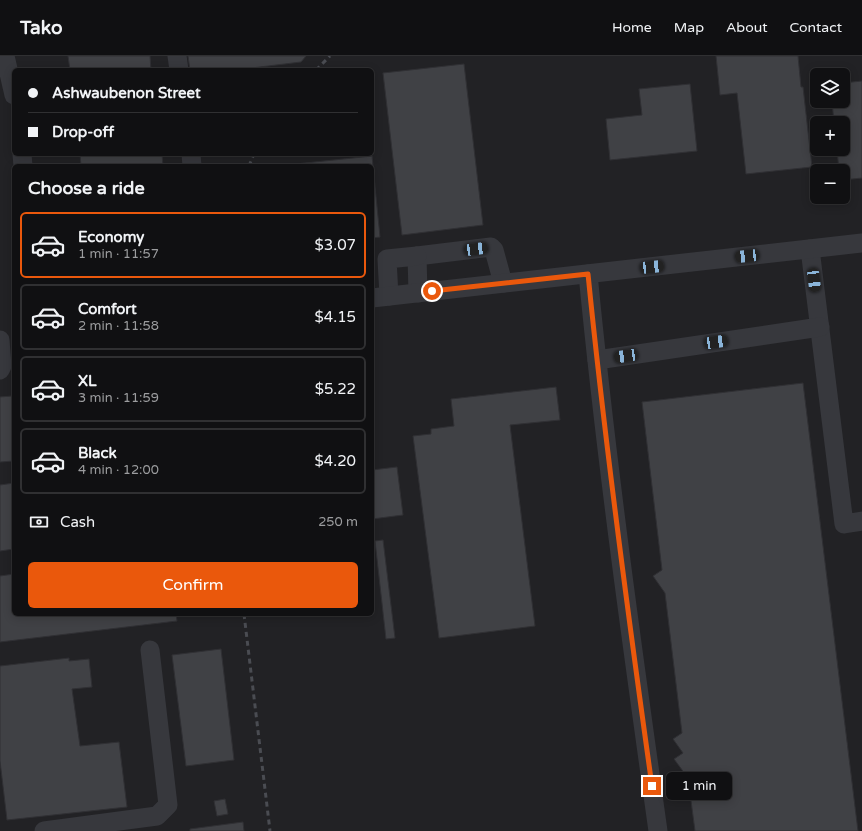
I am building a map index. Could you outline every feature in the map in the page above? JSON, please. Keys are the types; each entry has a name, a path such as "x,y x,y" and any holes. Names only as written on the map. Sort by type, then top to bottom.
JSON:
{"street":[{"path":"5,56 12,86"},
{"path":"177,56 179,68"},
{"path":"503,283 494,250 491,248 380,260 381,297 862,243"},
{"path":"810,249 844,524 862,521"},
{"path":"417,256 418,293"},
{"path":"588,274 597,360 633,650 658,831"},
{"path":"597,360 820,327"},
{"path":"0,370 2,366 0,340 12,338"},
{"path":"44,831 156,816 168,805 150,650"}],"shaded area":[{"path":"0,56 862,56 862,831 0,831"}],"building":[{"path":"68,56 150,56 151,68 70,68"},
{"path":"188,56 306,56 301,62 252,68 190,68"},
{"path":"716,56 798,56 812,164 810,164 810,167 746,174 737,93 720,95"},
{"path":"464,64 483,225 402,235 383,73"},
{"path":"862,81 862,178 850,179 850,164 838,164 838,156 850,156 850,116 833,116 833,108 850,108 850,82"},
{"path":"690,84 697,151 610,160 606,119 642,115 639,89"},
{"path":"80,156 162,156 163,164 81,164"},
{"path":"372,156 373,164 295,164"},
{"path":"374,176 380,237 374,238"},
{"path":"803,383 858,831 695,831 688,778 674,759 683,753 673,739 682,733 665,593 653,576 662,570 642,402"},
{"path":"556,387 560,420 510,425 535,626 439,638 413,436 431,434 431,429 454,426 451,399"},
{"path":"12,396 12,461 0,462 0,397"},
{"path":"397,467 403,515 374,519 374,470"},
{"path":"12,483 12,549 0,551 0,485"},
{"path":"383,540 395,638 386,639 375,541"},
{"path":"12,574 12,616 176,616 177,621 0,642 0,576"},
{"path":"221,649 234,760 186,766 172,655"},
{"path":"69,658 69,661 89,659 92,687 72,689 80,746 119,742 127,807 7,820 0,761 0,666"},
{"path":"225,799 228,814 217,816 214,801"},
{"path":"243,822 244,831 190,831 190,829"}],"railway":[{"path":"318,68 330,56"},
{"path":"250,164 253,156"},
{"path":"244,616 270,831"}],"route":[{"path":"432,291 588,274 597,360 633,650 652,786"}]}
